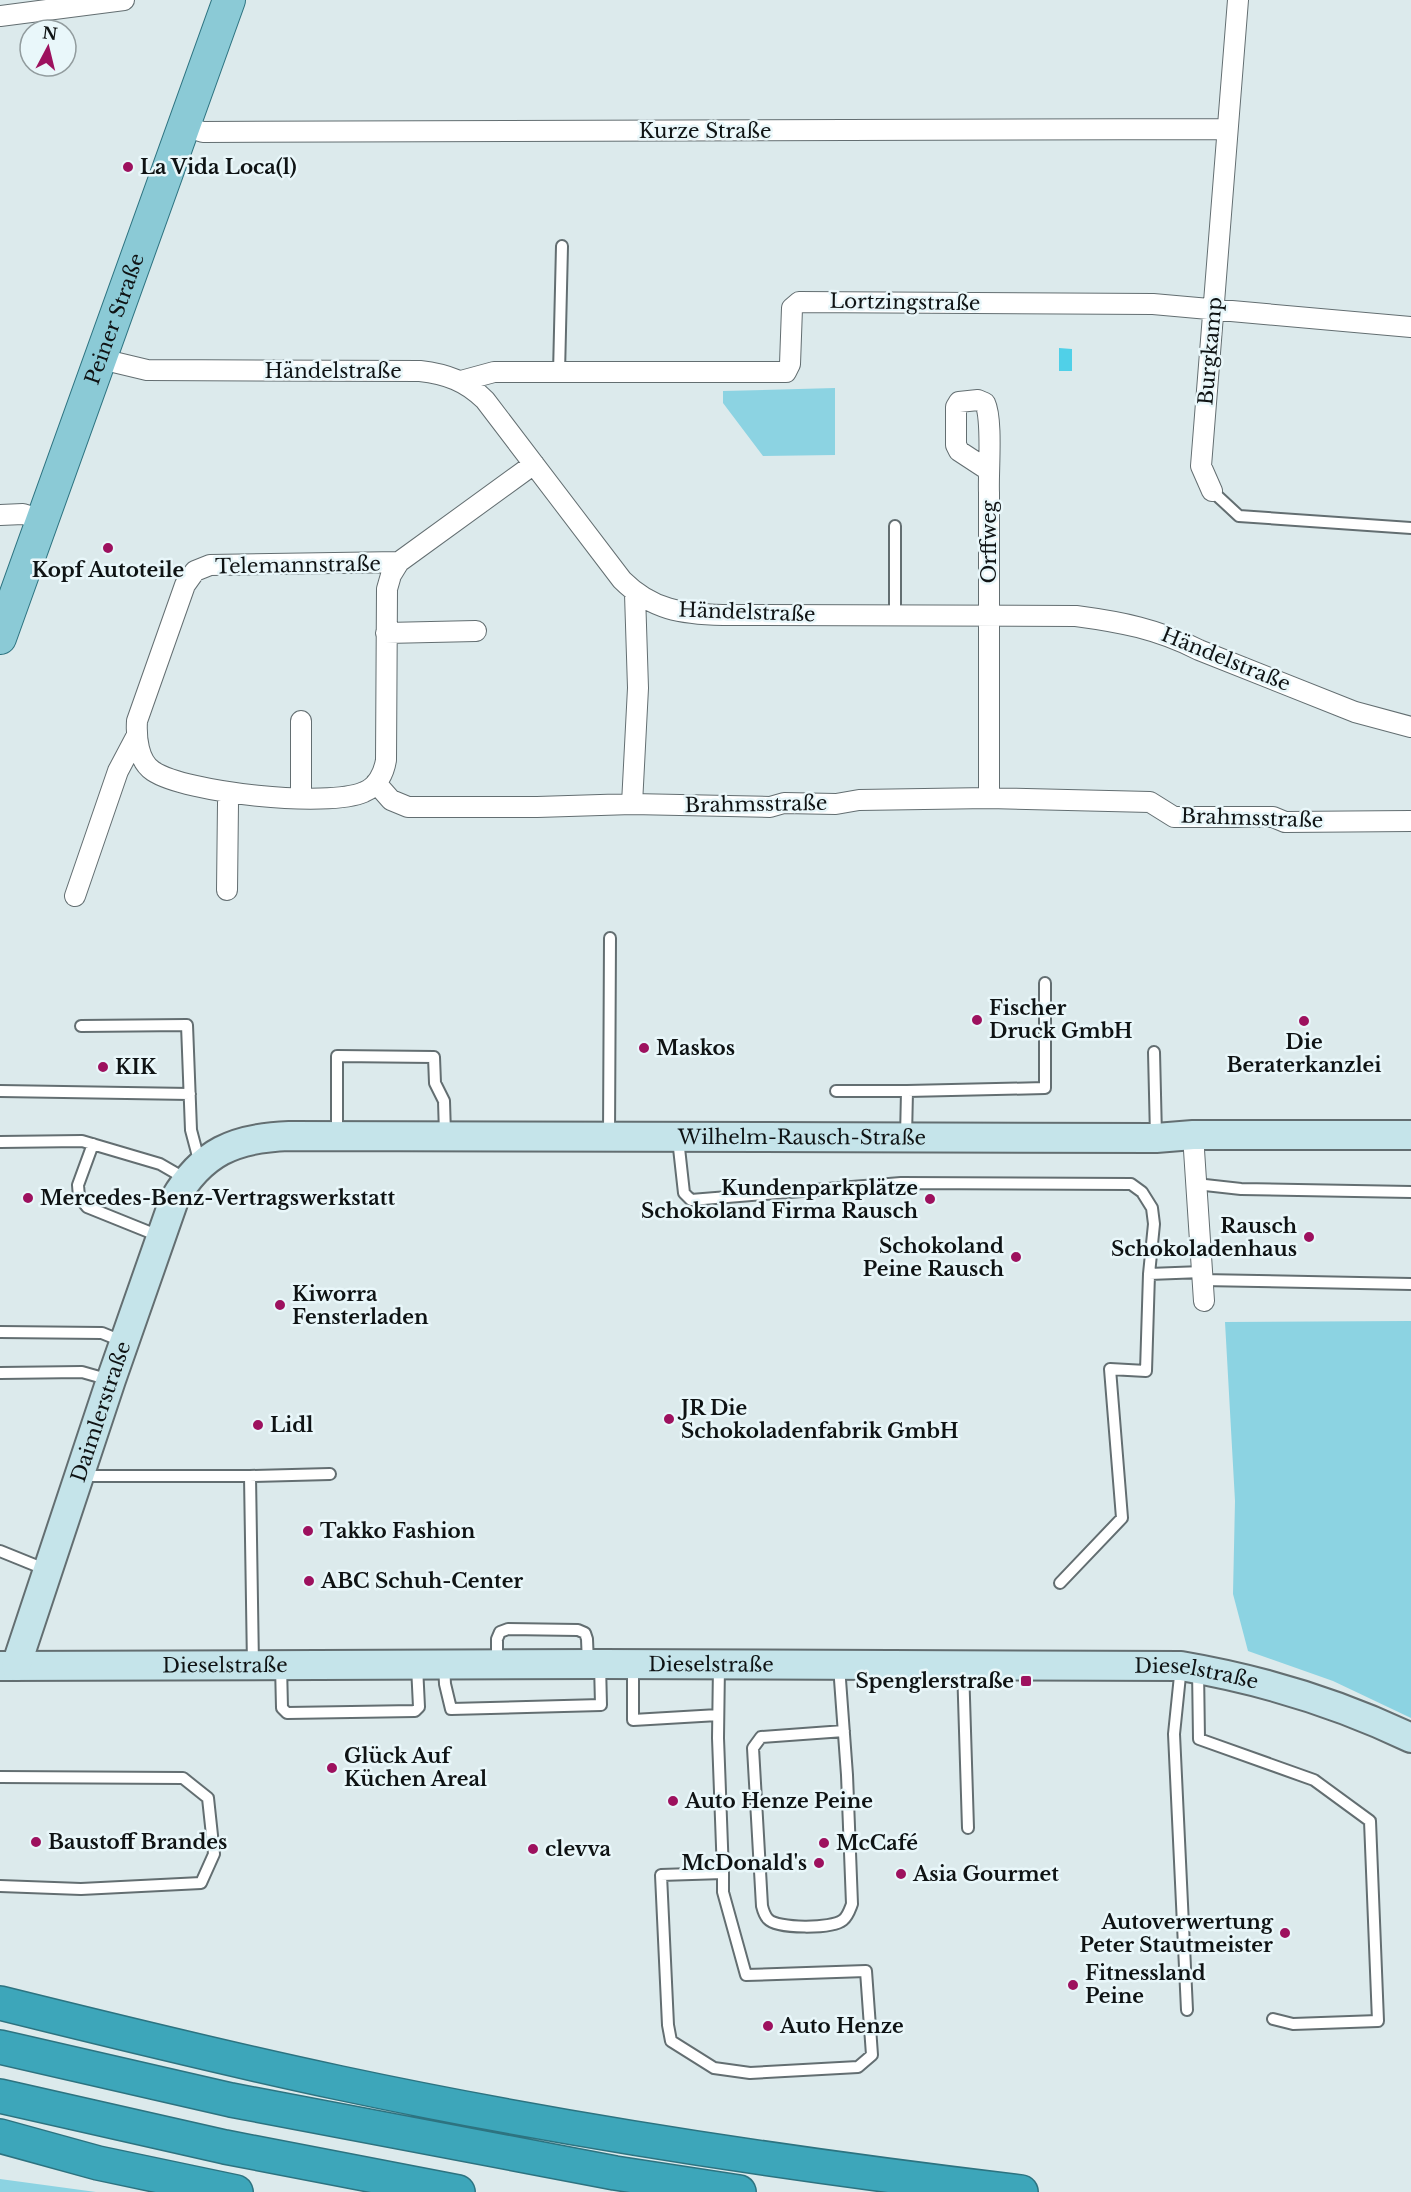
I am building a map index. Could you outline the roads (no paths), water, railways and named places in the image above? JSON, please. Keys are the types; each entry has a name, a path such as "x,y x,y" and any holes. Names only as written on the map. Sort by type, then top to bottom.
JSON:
{"highway":[{"path":"0,2003 342,2084 538,2121 842,2171 1021,2192"},
{"path":"0,2047 231,2100 615,2173 739,2192"},
{"path":"0,2096 225,2147 458,2192"},
{"path":"0,2136 98,2163 236,2192"},
{"path":"0,2150 98,2163"}],"main road":[{"name":"Peiner Straße","path":"0,638 183,126 221,3"}],"street":[{"path":"0,16 124,0"},
{"name":"Burgkamp","path":"1212,491 1201,466 1238,0"},
{"name":"Kurze Straße","path":"183,126 203,132 1227,129"},
{"name":"Lortzingstraße","path":"460,381 494,372 786,372 790,364 792,308 799,302 826,300 1153,304 1411,327"},
{"name":"Händelstraße","path":"101,359 147,370 420,371 444,374 460,381 474,388 485,400 611,567 635,594 673,611 697,615 1076,616 1118,621 1153,630 1355,711 1411,727"},
{"name":"Telemannstraße","path":"375,783 384,773 386,760 387,589 391,575 399,562 534,464"},
{"name":"Orffweg","path":"988,470 989,615"},
{"path":"0,515 23,514 42,520"},
{"name":"Telemannstraße","path":"75,896 118,771 136,737 137,721 185,585 195,572 210,565 399,562"},
{"path":"632,804 638,688 635,594"},
{"path":"988,798 989,615"},
{"path":"386,633 476,630"},
{"path":"302,721 302,798"},
{"path":"136,737 142,755 152,771 184,784 231,793 302,798 350,797 366,791 375,783"},
{"name":"Brahmsstraße","path":"375,783 390,800 408,807 632,804 770,807 784,803 836,804 859,800 988,798 1150,802 1174,817 1273,817 1285,822 1411,821"},
{"path":"227,890 228,803 231,793"},
{"path":"1193,1135 1204,1301"},
{"name":"Wilhelm-Rausch-Straße","path":"193,1172 221,1151 262,1137 1156,1138 1193,1135 1411,1135"},
{"name":"Daimlerstraße","path":"8,1666 48,1570 160,1236 174,1200 193,1172"},
{"name":"Dieselstraße","path":"8,1666 633,1664 1190,1667 1317,1698 1364,1716 1411,1738"}],"lane":[{"path":"559,373 562,246"},
{"name":"Burgkamp","path":"1212,491 1239,516 1411,528"},
{"path":"895,526 895,615"},
{"path":"609,1137 610,939"},
{"path":"836,1090 1045,1088 1045,983"},
{"path":"0,1142 82,1141 193,1172 187,1025 81,1026"},
{"path":"1154,1052 1156,1138"},
{"path":"337,1137 337,1056 434,1057 435,1083 444,1101 444,1137"},
{"path":"0,1091 190,1094"},
{"path":"906,1137 907,1091"},
{"path":"678,1136 682,1187 691,1200 901,1183 1131,1184 1142,1192 1152,1208 1154,1224 1149,1274 1146,1371 1110,1369 1122,1518 1060,1583"},
{"path":"93,1144 78,1185 79,1197 87,1207 160,1236"},
{"path":"1196,1184 1241,1189 1411,1192"},
{"path":"1149,1274 1411,1284"},
{"path":"0,1332 102,1333 124,1342"},
{"path":"0,1373 82,1372 111,1380"},
{"path":"78,1476 330,1474"},
{"path":"250,1476 253,1665"},
{"path":"0,1551 48,1570"},
{"path":"431,1665 445,1684 450,1708 601,1705 594,1664"},
{"path":"633,1664 633,1720 718,1715"},
{"path":"280,1665 282,1708 287,1713 415,1711 419,1707 431,1665"},
{"path":"719,1665 718,1715 723,1872 723,1892 746,1975 866,1971 872,2055 858,2067 750,2073 714,2068 672,2041 668,2025 661,1875 723,1872"},
{"path":"838,1665 844,1731 852,1904 842,1921 833,1925 784,1926 766,1919 762,1906 753,1748 761,1737 844,1731"},
{"path":"963,1665 968,1828"},
{"path":"1187,2010 1173,1734 1190,1667"},
{"path":"1190,1667 1199,1739 1314,1780 1370,1821 1378,2021 1293,2024 1273,2019"},
{"path":"0,1777 183,1778 208,1798 214,1854 201,1883 81,1889 0,1886"}],"place":[{"name":"La Vida Loca(l)","path":"128,167"},
{"name":"Kopf Autoteile","path":"108,548"},
{"name":"Fischer Druck GmbH","path":"977,1020"},
{"name":"Die Beraterkanzlei","path":"1304,1021"},
{"name":"Maskos","path":"644,1048"},
{"name":"KIK","path":"103,1067"},
{"name":"Mercedes-Benz-Vertragswerkstatt","path":"28,1198"},
{"name":"Kundenparkplätze Schokoland Firma Rausch","path":"930,1199"},
{"name":"Rausch Schokoladenhaus","path":"1309,1237"},
{"name":"Schokoland Peine Rausch","path":"1016,1257"},
{"name":"Kiworra Fensterladen","path":"280,1305"},
{"name":"JR Die Schokoladenfabrik GmbH","path":"669,1419"},
{"name":"Lidl","path":"258,1425"},
{"name":"Takko Fashion","path":"308,1531"},
{"name":"ABC Schuh-Center","path":"309,1581"},
{"name":"Spenglerstraße","path":"1026,1681"},
{"name":"Glück Auf Küchen Areal","path":"332,1768"},
{"name":"Auto Henze Peine","path":"673,1801"},
{"name":"Baustoff Brandes","path":"36,1842"},
{"name":"McCafé","path":"824,1843"},
{"name":"clevva","path":"533,1849"},
{"name":"McDonald's","path":"819,1863"},
{"name":"Asia Gourmet","path":"901,1874"},
{"name":"Autoverwertung Peter Stautmeister","path":"1285,1933"},
{"name":"Fitnessland Peine","path":"1073,1985"},
{"name":"Auto Henze","path":"768,2026"}]}
